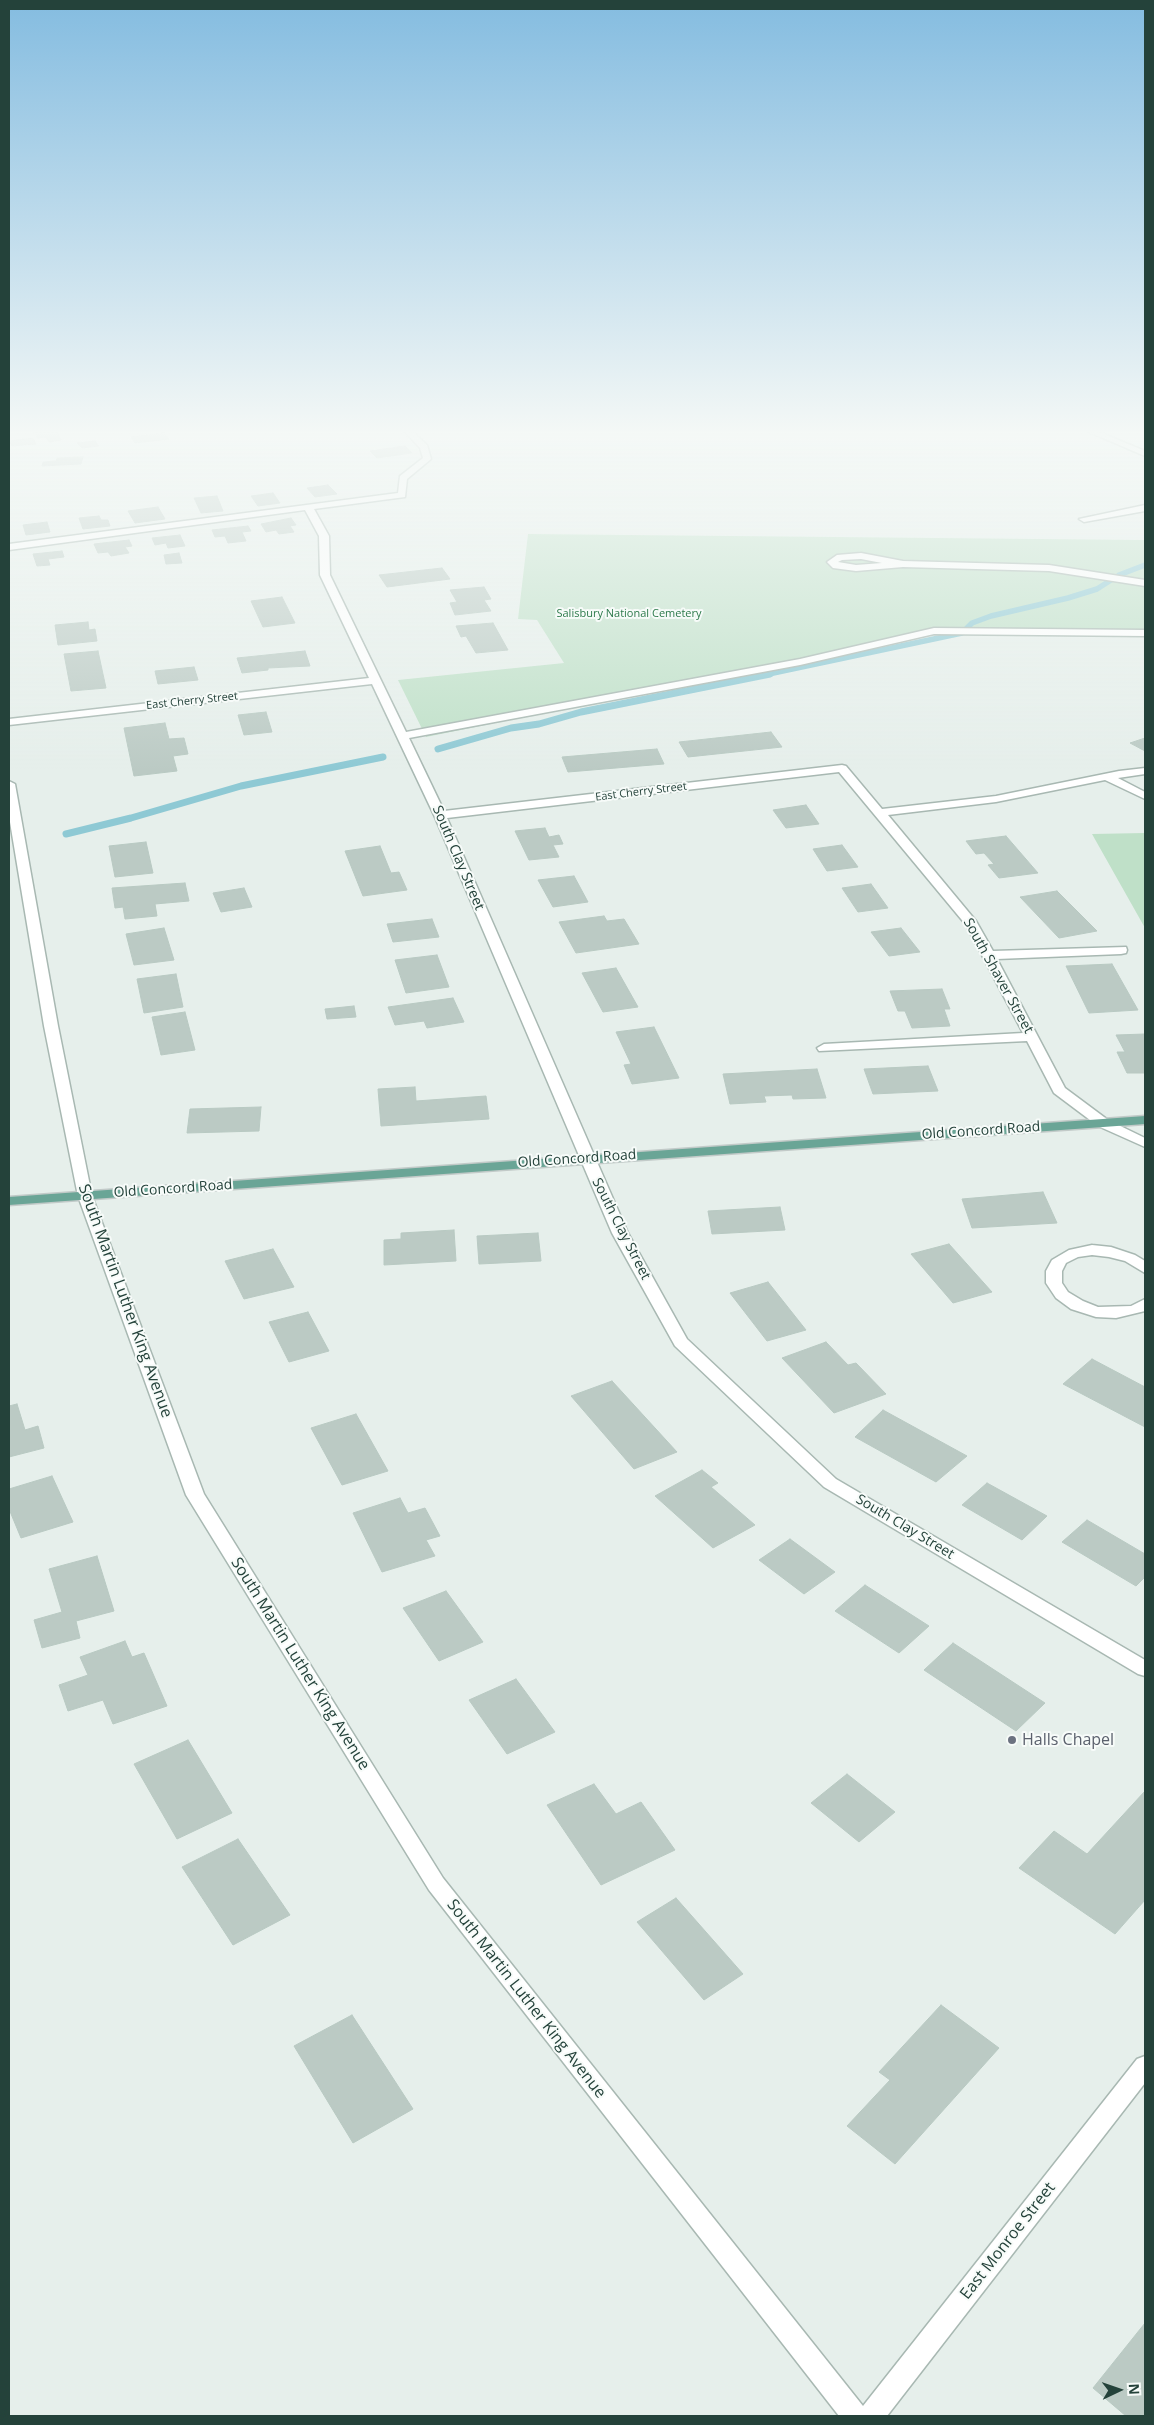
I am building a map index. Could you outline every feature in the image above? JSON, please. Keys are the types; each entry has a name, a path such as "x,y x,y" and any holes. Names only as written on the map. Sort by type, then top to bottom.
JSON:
{"main road":[{"name":"Old Concord Road","path":"9,1201 586,1158 1145,1120"}],"street":[{"path":"9,548 30,545"},
{"name":"South Clay Street","path":"324,545 325,575 440,815 586,1158 620,1233 681,1342 830,1483 1145,1670"},
{"path":"903,564 861,556 840,556 832,562 836,566 856,568 903,564 1030,567 1095,574 1140,582"},
{"path":"402,736 800,662 934,631 1145,633"},
{"name":"East Cherry Street","path":"9,722 375,681"},
{"name":"East Cherry Street","path":"440,815 842,768"},
{"name":"South Shaver Street","path":"842,768 972,924 1059,1090 1103,1123 1145,1143"},
{"path":"879,813 996,798 1145,771"},
{"path":"1108,777 1145,796"},
{"name":"South Martin Luther King Avenue","path":"9,784 51,1026 85,1196 195,1495 436,1884 855,2416"},
{"path":"988,955 1121,950"},
{"path":"824,1048 1031,1038"},
{"path":"1145,1268 1130,1258 1111,1252 1092,1250 1074,1253 1060,1260 1054,1271 1054,1283 1062,1295 1077,1305 1096,1312 1116,1313 1135,1310 1145,1304"},
{"name":"East Monroe Street","path":"871,2416 1145,2066"}],"green space":[{"name":"Salisbury National Cemetery","path":"527,545 1145,545 1145,636 934,634 426,737 398,680 564,663 537,620 518,619"},
{"path":"1145,833 1145,928 1092,834"}],"building":[{"path":"95,545 132,546 125,547 129,553 111,556 108,552 98,553"},
{"path":"167,545 185,546 168,548"},
{"path":"62,551 64,557 48,559 50,565 37,566 33,554"},
{"path":"179,553 182,563 166,564 164,555"},
{"path":"442,568 450,579 387,587 379,575"},
{"path":"484,587 491,599 484,600 491,611 455,615 450,603 457,602 450,590"},
{"path":"282,597 295,623 263,627 251,601"},
{"path":"88,622 89,630 95,629 97,641 58,645 55,625"},
{"path":"493,623 508,650 476,653 466,636 461,637 456,626"},
{"path":"98,651 106,688 71,691 64,654"},
{"path":"305,651 310,666 268,668 268,670 242,673 237,658"},
{"path":"194,667 198,680 158,684 155,671"},
{"path":"266,712 272,732 244,735 238,715"},
{"path":"165,723 169,739 184,738 188,754 173,756 177,771 134,776 124,728"},
{"path":"771,732 782,747 688,757 679,742"},
{"path":"1145,738 1145,751 1130,743"},
{"path":"657,749 664,764 568,772 562,757"},
{"path":"806,805 819,824 786,828 773,810"},
{"path":"545,828 549,837 559,835 563,844 553,845 559,857 529,860 515,831"},
{"path":"1006,836 1038,873 999,878 988,865 994,864 984,853 976,854 966,841"},
{"path":"146,842 153,873 115,877 109,846"},
{"path":"842,845 858,867 827,871 813,849"},
{"path":"380,846 391,873 399,872 407,890 363,896 345,851"},
{"path":"574,876 588,902 553,907 538,880"},
{"path":"185,883 189,901 155,904 157,916 125,919 123,907 115,908 112,888"},
{"path":"871,884 888,908 858,912 842,888"},
{"path":"244,888 252,907 221,912 213,893"},
{"path":"1057,891 1097,931 1059,938 1020,897"},
{"path":"604,916 607,921 624,919 639,944 576,953 559,922"},
{"path":"432,919 439,937 393,942 387,924"},
{"path":"164,928 174,960 134,965 126,934"},
{"path":"901,928 920,952 889,956 871,932"},
{"path":"437,955 449,987 406,993 395,960"},
{"path":"1112,964 1138,1010 1089,1013 1066,966"},
{"path":"616,968 638,1007 603,1012 582,973"},
{"path":"176,974 183,1007 144,1013 137,979"},
{"path":"942,989 950,1009 944,1009 950,1026 912,1028 905,1011 898,1011 890,991"},
{"path":"453,998 464,1022 427,1028 424,1021 395,1025 388,1007"},
{"path":"354,1006 356,1017 327,1019 325,1009"},
{"path":"185,1012 195,1050 161,1055 152,1017"},
{"path":"654,1027 679,1078 632,1084 624,1065 631,1064 616,1032"},
{"path":"1145,1034 1145,1073 1127,1073 1117,1052 1125,1052 1116,1035"},
{"path":"928,1066 938,1091 873,1094 864,1069"},
{"path":"817,1069 826,1098 793,1099 792,1095 764,1096 766,1102 730,1104 723,1074"},
{"path":"415,1087 416,1101 486,1096 489,1119 381,1126 378,1089"},
{"path":"261,1107 259,1131 187,1133 190,1109"},
{"path":"1043,1192 1057,1223 972,1228 962,1199"},
{"path":"780,1207 785,1230 712,1234 708,1211"},
{"path":"454,1230 456,1261 384,1265 384,1240 401,1239 401,1233"},
{"path":"538,1233 541,1261 479,1264 477,1236"},
{"path":"949,1244 992,1292 953,1303 911,1254"},
{"path":"273,1249 294,1287 244,1299 225,1261"},
{"path":"768,1282 806,1330 767,1341 730,1293"},
{"path":"308,1312 329,1351 289,1362 269,1322"},
{"path":"826,1342 848,1365 856,1363 886,1394 834,1413 782,1358"},
{"path":"1092,1359 1145,1387 1145,1427 1063,1384"},
{"path":"612,1381 677,1452 634,1469 571,1396"},
{"path":"17,1404 25,1430 38,1426 44,1448 9,1457 9,1406"},
{"path":"883,1410 967,1456 936,1482 855,1437"},
{"path":"356,1414 388,1471 342,1485 311,1428"},
{"path":"702,1470 718,1483 711,1487 755,1525 713,1548 655,1496"},
{"path":"52,1476 73,1522 21,1538 9,1509 9,1489"},
{"path":"987,1483 1047,1516 1022,1540 962,1505"},
{"path":"400,1498 408,1513 425,1508 440,1536 426,1540 435,1556 382,1572 353,1513"},
{"path":"1087,1520 1145,1554 1145,1577 1136,1586 1062,1542"},
{"path":"790,1539 835,1572 804,1594 759,1560"},
{"path":"97,1556 114,1611 76,1621 80,1638 42,1648 34,1620 62,1612 49,1569"},
{"path":"865,1585 929,1626 899,1653 835,1611"},
{"path":"446,1591 483,1642 439,1661 403,1608"},
{"path":"125,1641 132,1657 144,1653 167,1706 113,1724 103,1700 68,1711 59,1685 88,1675 80,1657"},
{"path":"953,1643 1045,1703 1016,1731 924,1670"},
{"path":"516,1679 555,1732 507,1754 469,1700"},
{"path":"188,1740 232,1813 177,1839 134,1764"},
{"path":"847,1774 895,1812 859,1842 811,1803"},
{"path":"594,1784 616,1814 641,1802 675,1850 601,1885 547,1805"},
{"path":"1145,1791 1145,1900 1115,1934 1019,1868 1054,1831 1087,1854"},
{"path":"238,1839 290,1915 233,1945 182,1867"},
{"path":"676,1898 743,1974 704,2000 637,1922"},
{"path":"941,2005 999,2048 895,2164 847,2126 890,2080 879,2072"},
{"path":"352,2015 413,2109 353,2143 294,2046"},
{"path":"1145,2323 1145,2416 1126,2416 1093,2388"}],"waterway":[{"path":"1119,575 1145,565"},
{"path":"764,675 962,633 972,623 991,616 1068,598 1097,589 1111,580"},
{"path":"438,749 511,728 539,724 581,712 770,674"},
{"path":"66,834 131,818 241,786 383,757"}],"place":[{"name":"Halls Chapel","path":"1012,1740"}]}
